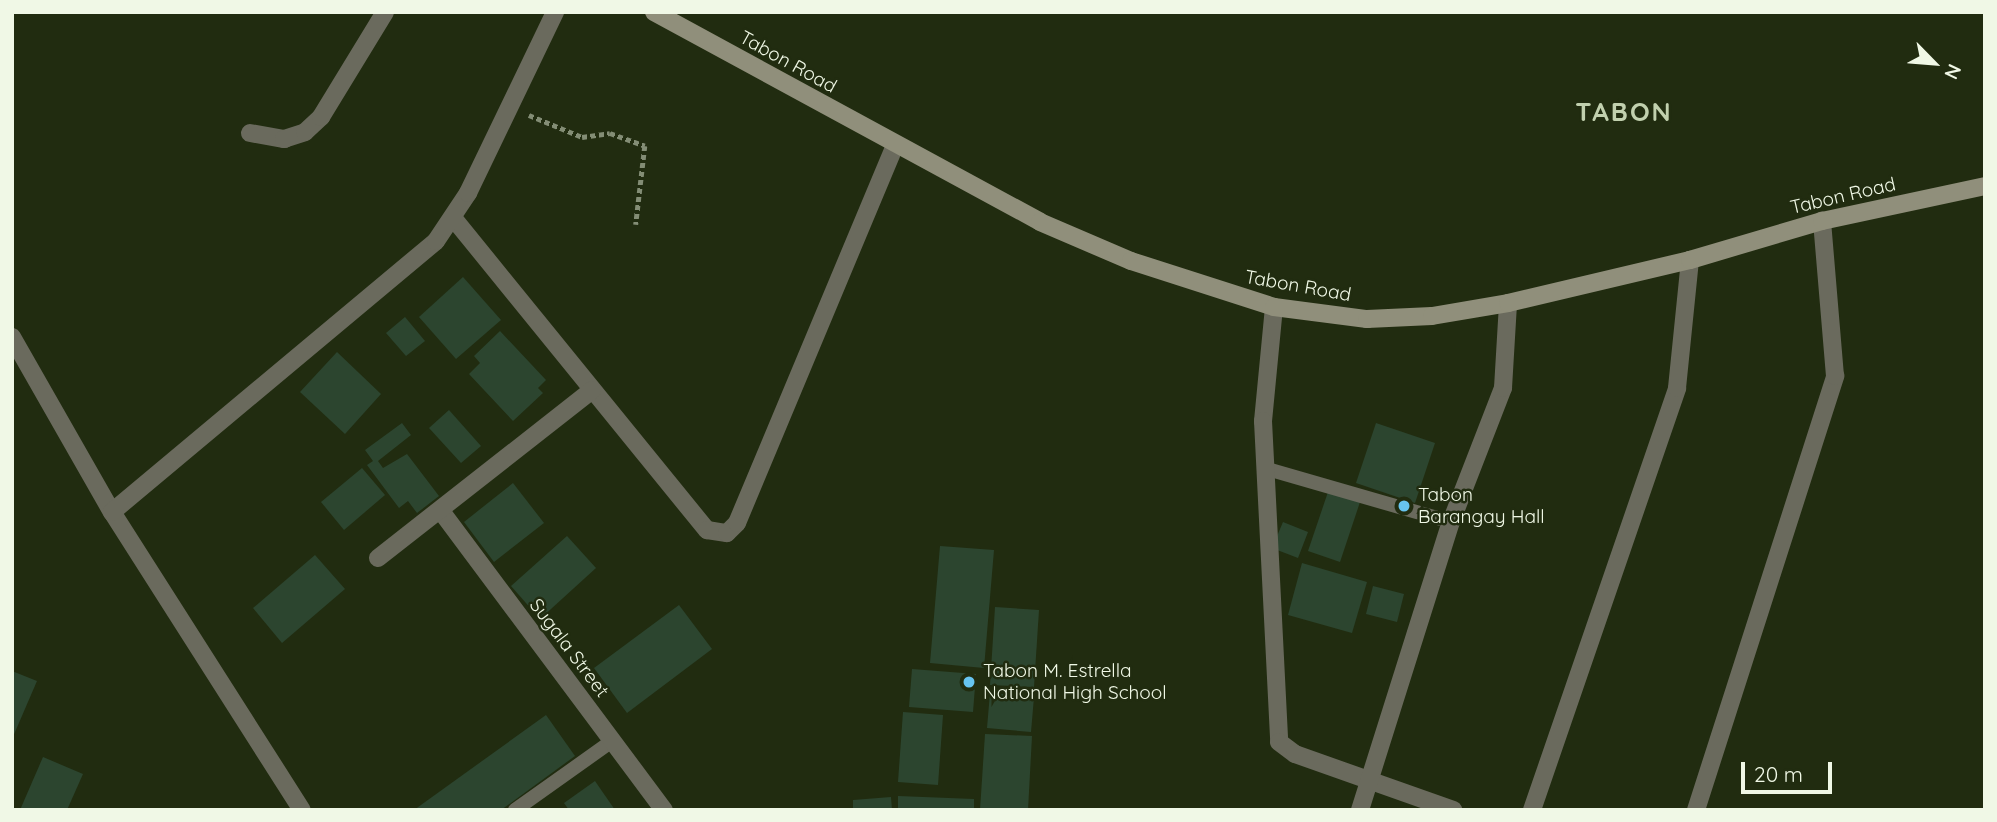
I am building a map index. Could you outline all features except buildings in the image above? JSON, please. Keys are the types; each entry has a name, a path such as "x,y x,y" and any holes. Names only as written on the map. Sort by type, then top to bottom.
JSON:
{"street":[{"path":"250,133 284,139 305,132 321,117 385,12"},
{"path":"113,512 409,266 454,219 555,12"},
{"name":"Tabon Road","path":"654,12 895,146 1040,222 1131,261 1274,307 1367,319 1432,316 1508,303 1690,260 1822,221 1985,186"},
{"path":"454,219 707,530 727,533 737,523 895,146"},
{"path":"1696,810 1833,386 1836,355 1822,221"},
{"path":"1532,810 1677,388 1690,260"},
{"path":"1360,810 1451,522 1503,388 1508,303"},
{"path":"1274,307 1263,421 1279,743 1295,754 1370,778 1452,810"},
{"path":"12,337 113,512 302,810"},
{"path":"378,558 592,390"},
{"name":"Sugala Street","path":"441,511 664,810"}],"lane":[{"path":"1264,468 1451,522"},
{"path":"515,810 612,741"}],"path":[{"path":"509,107 582,137 611,133 645,146 636,223"}],"place":[{"name":"Tabon Barangay Hall","path":"1404,506"},
{"name":"Tabon M. Estrella National High School","path":"969,682"}],"district":[{"name":"TABON","path":"1624,112"}]}
